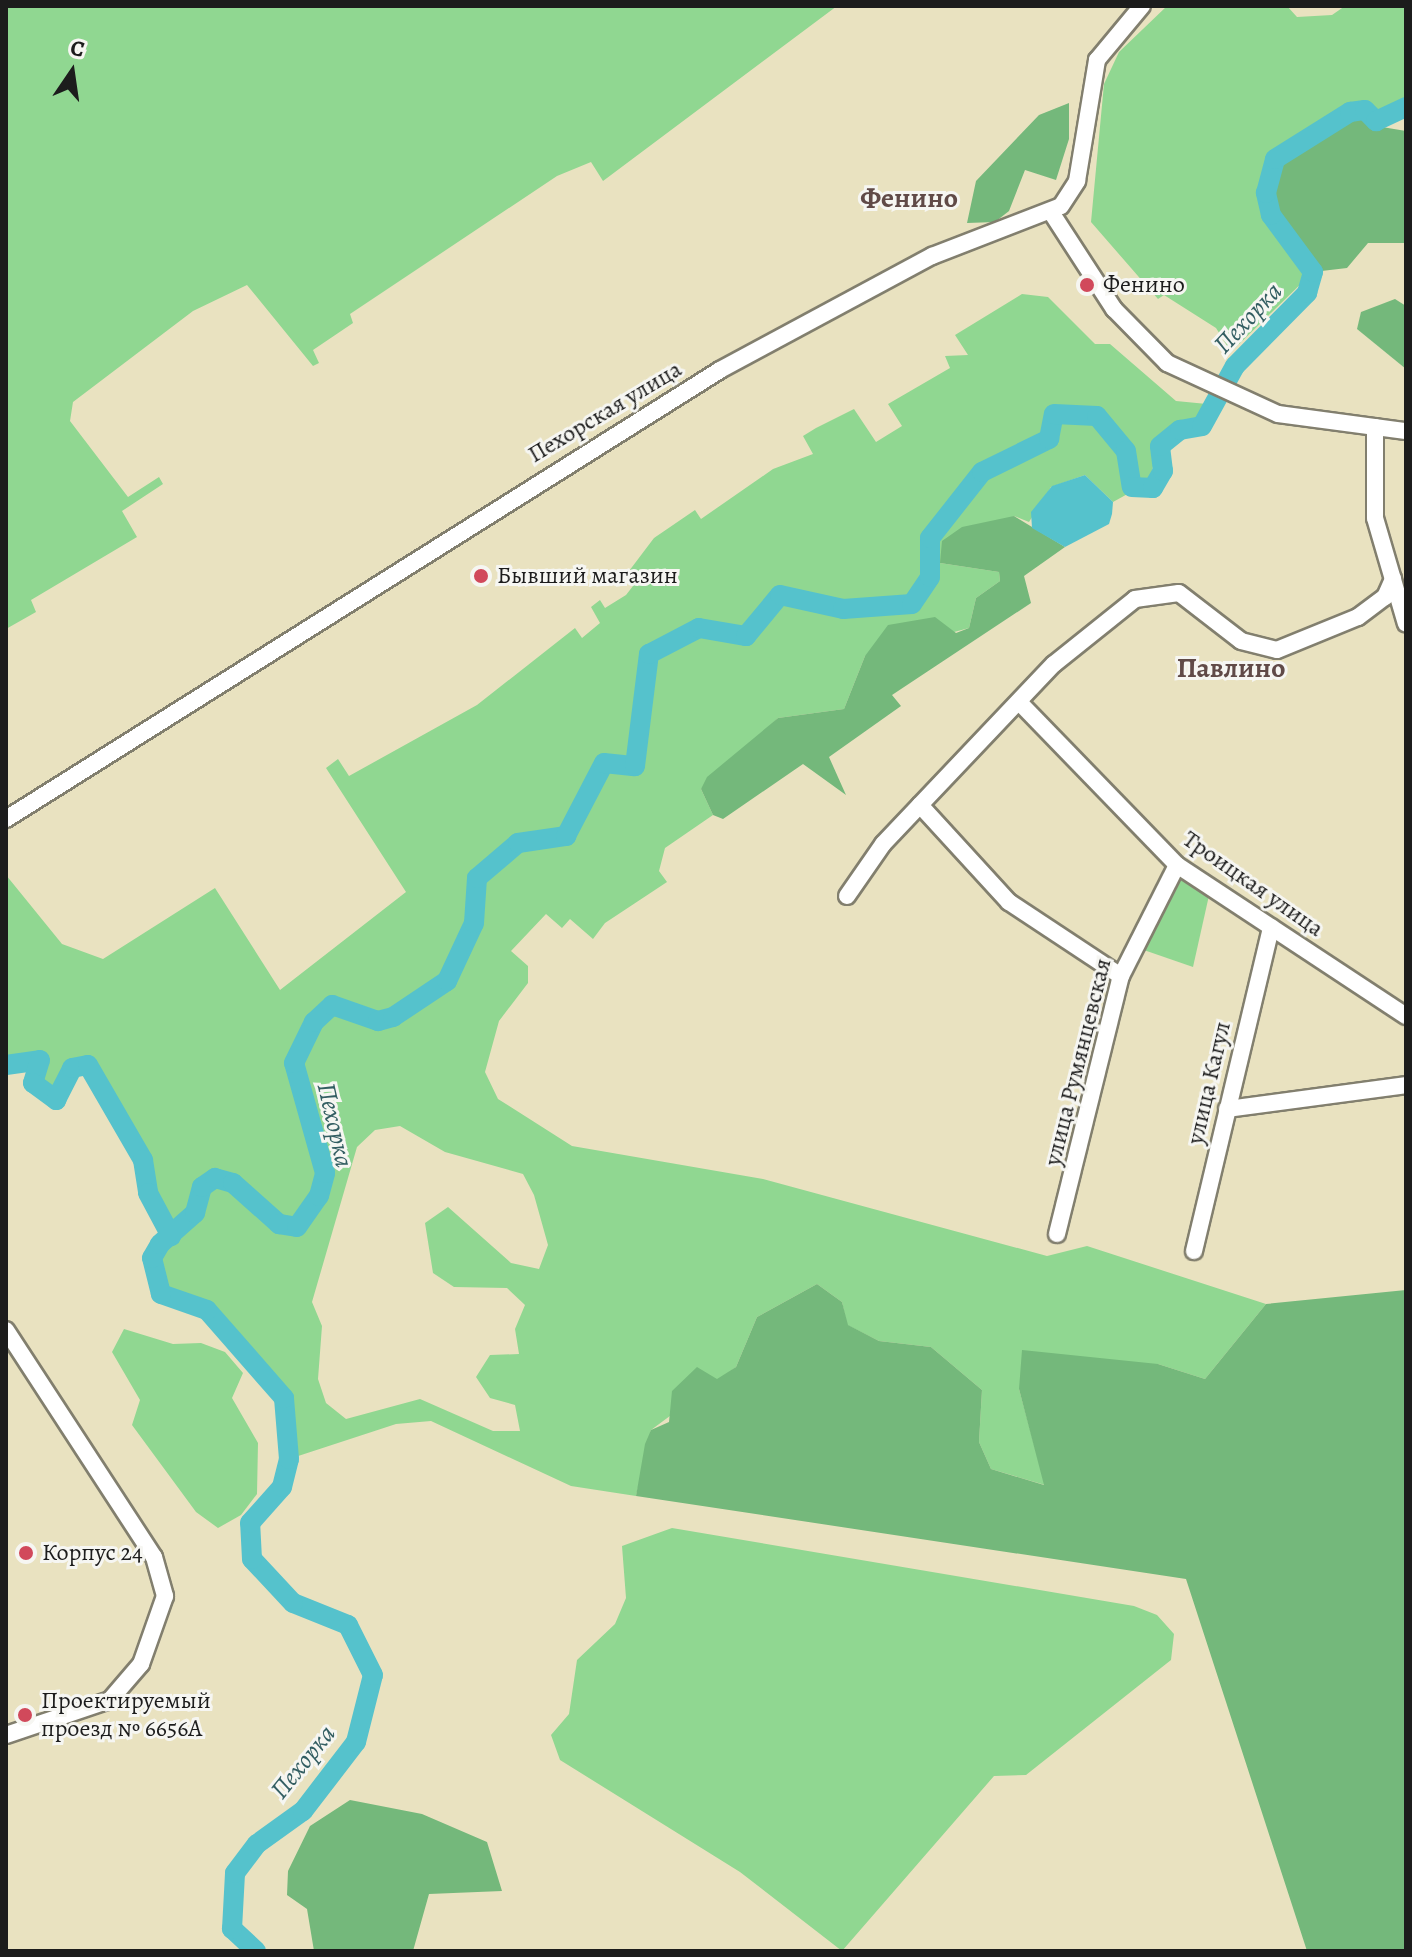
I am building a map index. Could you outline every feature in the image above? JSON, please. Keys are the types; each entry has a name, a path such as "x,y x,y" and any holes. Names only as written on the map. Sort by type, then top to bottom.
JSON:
{"street":[{"name":"Пехорская улица","path":"6,819 720,370 932,256 1051,212 1077,181 1097,60 1142,6"},
{"path":"1051,212 1139,339 1203,384 1235,400 1406,431"},
{"path":"1375,427 1375,518 1406,624"},
{"path":"847,896 920,805 1070,647 1153,592 1179,593 1241,641 1277,650 1358,617 1385,597 1393,579"},
{"name":"Троицкая улица","path":"1020,703 1177,865 1406,1016"},
{"path":"920,805 1009,902 1121,976"},
{"name":"улица Румянцевская","path":"1057,1234 1121,976 1177,865"},
{"name":"улица Кагул","path":"1194,1251 1271,927"},
{"path":"1227,1109 1406,1085"},
{"path":"6,1330 154,1557 165,1596 141,1664 110,1700 6,1735"}],"green space":[{"path":"6,6 837,6 603,181 591,162 557,176 350,314 353,323 313,350 319,363 313,366 247,285 193,311 73,402 70,421 128,497 159,477 163,484 122,511 137,537 31,600 36,612 6,629"},
{"path":"1167,6 1287,6 1297,17 1332,15 1345,6 1406,6 1406,118 1376,126 1350,112 1310,131 1271,215 1313,272 1231,352 1216,328 1164,295 1158,299 1091,222 1104,84 1119,52"},
{"path":"1069,103 1069,139 1056,180 1025,170 1009,211 995,222 967,223 976,181 1039,115"},
{"path":"1365,110 1376,126 1406,131 1406,243 1368,243 1347,268 1313,272 1271,215 1269,173 1310,130"},
{"path":"1022,294 1048,297 1095,344 1110,344 1176,401 1207,404 1197,421 1166,432 1156,443 1151,481 1113,502 1085,475 1051,487 1029,522 1014,516 940,563 999,572 1000,581 976,598 969,628 865,656 844,709 778,718 701,789 713,815 665,848 659,871 667,882 605,923 593,939 570,919 562,928 546,914 511,951 528,966 528,983 499,1021 485,1072 498,1099 572,1146 763,1179 1047,1256 1087,1246 1266,1304 1205,1379 1158,1364 1019,1389 1045,1485 991,1469 979,1442 982,1390 931,1347 879,1341 847,1325 842,1302 817,1284 757,1317 736,1367 651,1430 636,1496 571,1486 431,1421 396,1424 289,1459 284,1398 207,1310 161,1294 152,1258 171,1235 148,1193 143,1160 88,1066 72,1068 56,1100 33,1083 40,1060 6,1065 6,875 62,944 103,959 215,888 280,990 406,892 326,768 338,759 349,776 477,705 575,628 582,638 600,623 591,607 600,600 605,608 626,595 633,586 626,575 654,538 695,510 701,519 773,469 813,454 803,436 816,428 854,409 876,442 902,426 888,404 950,368 945,356 968,355 955,335","holes":["400,1126 445,1152 523,1174 534,1195 548,1245 539,1269 511,1263 448,1207 425,1223 433,1273 454,1287 507,1288 525,1305 515,1329 519,1354 490,1355 476,1377 490,1398 515,1405 520,1431 493,1431 420,1399 346,1419 326,1403 318,1379 322,1326 312,1302 357,1147 375,1130"]},
{"path":"1395,299 1406,306 1406,369 1357,329 1361,312"},
{"path":"1014,516 1065,547 1024,576 1031,603 892,695 901,706 829,757 846,795 803,764 723,819 713,815 701,789 707,777 778,718 844,709 865,656 888,625 935,617 956,633 969,628 976,598 1000,581 999,572 940,563 942,541 962,527"},
{"path":"1180,877 1210,891 1193,967 1138,948"},
{"path":"817,1284 842,1302 848,1325 879,1341 931,1347 982,1390 979,1442 991,1469 1044,1485 1019,1389 1022,1350 1158,1364 1205,1379 1266,1304 1406,1290 1406,1951 1307,1951 1186,1579 636,1496 645,1444 651,1430 669,1422 672,1391 697,1367 717,1379 736,1367 757,1317"},
{"path":"124,1329 173,1344 201,1343 225,1352 243,1373 232,1398 258,1443 257,1494 241,1515 218,1528 196,1512 132,1425 140,1400 112,1352"},
{"path":"672,1528 1134,1606 1157,1615 1174,1634 1171,1660 1026,1775 994,1776 842,1951 740,1872 560,1760 551,1735 569,1714 577,1660 615,1624 626,1598 622,1546"},
{"path":"350,1800 422,1814 487,1842 502,1891 429,1894 413,1951 314,1951 307,1909 287,1895 288,1871 310,1826"}],"water":[{"path":"1085,475 1113,502 1109,524 1065,547 1032,528 1031,512 1052,486"}],"waterway":[{"name":"Пехорка","path":"256,1951 232,1929 235,1873 257,1844 303,1811 356,1742 373,1675 348,1625 293,1603 252,1559 250,1523 282,1487 289,1459 284,1398 207,1310 161,1294 152,1258 160,1244 195,1213 202,1187 215,1178 233,1183 279,1224 297,1227 319,1196 325,1173 294,1063 314,1022 332,1005 378,1021 393,1017 447,981 474,923 477,878 518,843 566,836 604,763 635,766 649,654 699,628 746,636 780,595 843,609 912,604 930,577 930,538 982,472 1049,439 1054,414 1097,416 1126,451 1132,487 1153,488 1163,471 1160,446 1180,430 1202,426 1235,366 1307,293 1313,272 1271,215 1266,193 1275,159 1350,112 1365,110 1376,121 1406,107"},
{"path":"6,1065 40,1060 33,1083 56,1100 72,1068 88,1065 143,1160 148,1193 171,1236"}],"place":[{"name":"Фенино","path":"1087,285"},
{"name":"Бывший магазин","path":"481,576"},
{"name":"Корпус 24","path":"26,1553"},
{"name":"Проектируемый проезд № 6656А","path":"25,1715"}],"district":[{"name":"Фенино","path":"909,198"},
{"name":"Павлино","path":"1231,668"}]}
